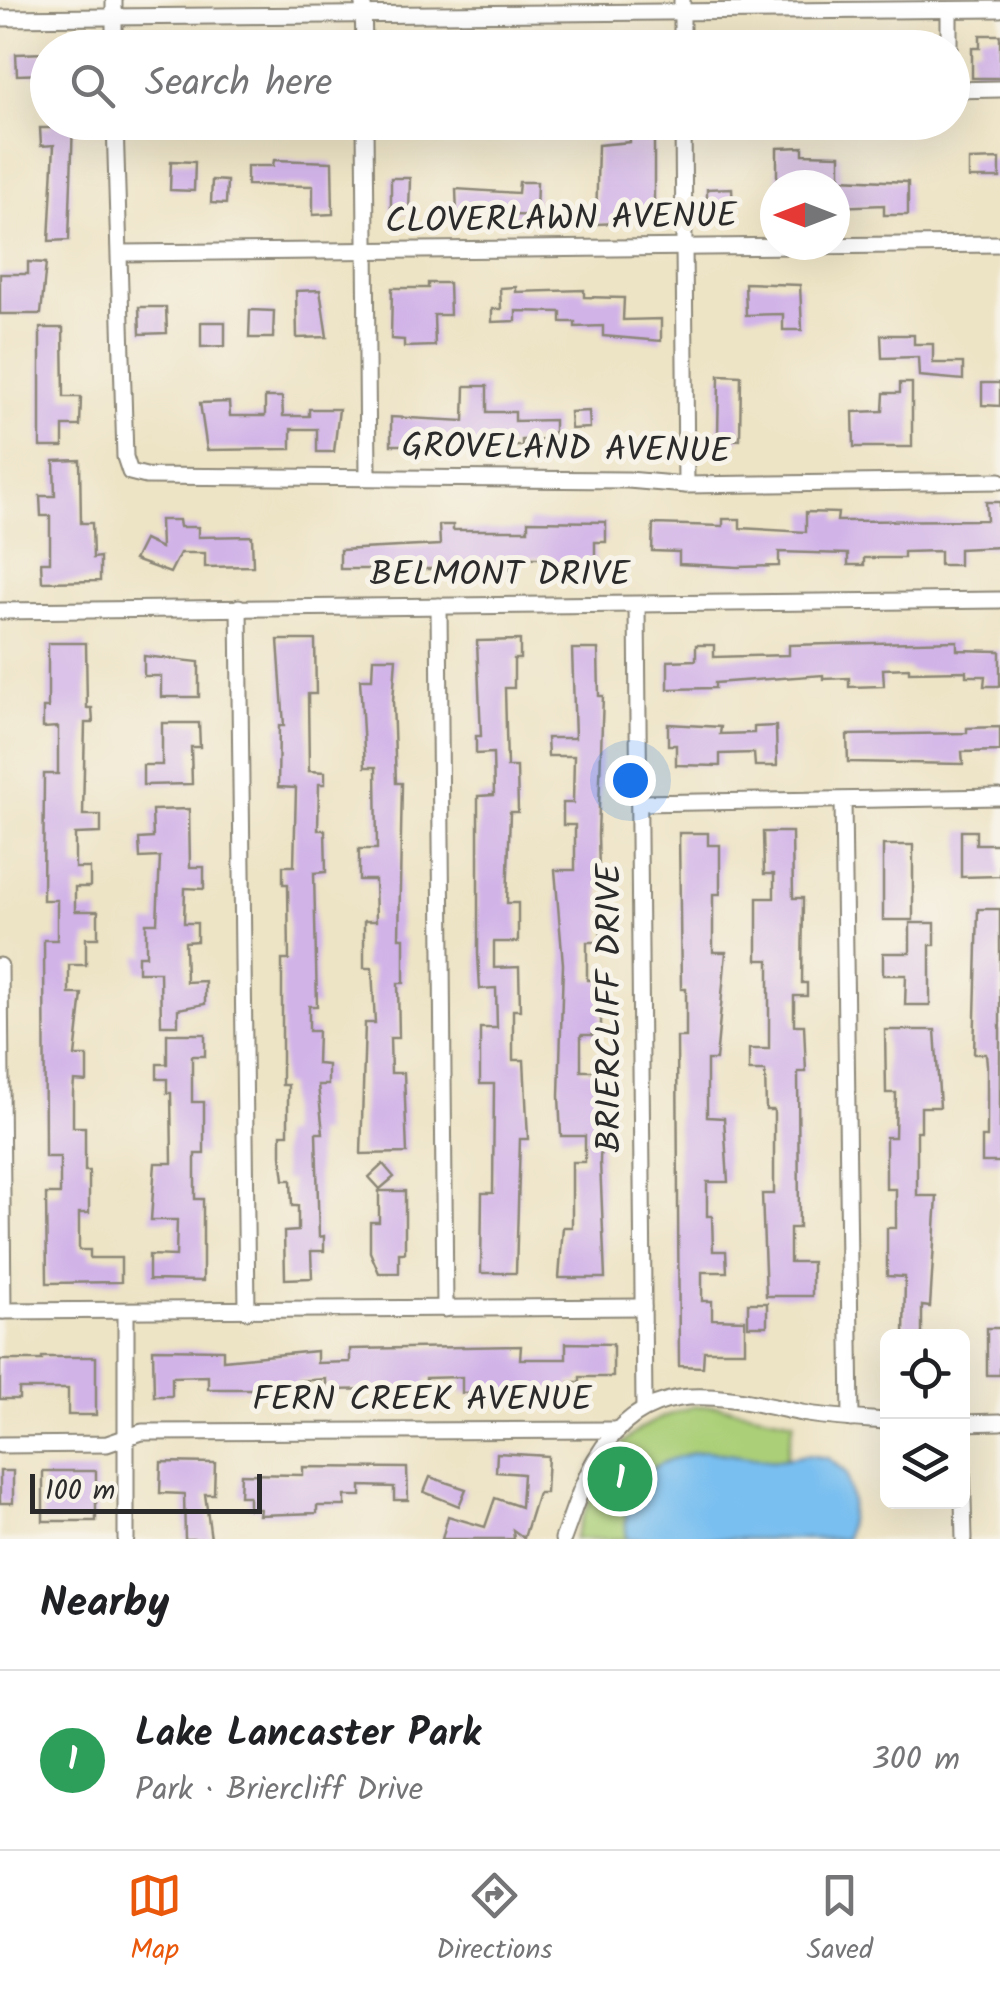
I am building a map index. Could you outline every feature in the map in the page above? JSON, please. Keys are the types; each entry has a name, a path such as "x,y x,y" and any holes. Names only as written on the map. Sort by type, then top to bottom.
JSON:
{"street":[{"path":"0,18 114,8 1000,9"},
{"path":"949,10 949,30"},
{"path":"970,90 1000,90"},
{"path":"115,140 116,222 122,253"},
{"path":"365,140 368,476"},
{"path":"684,140 686,485"},
{"name":"CLOVERLAWN AVENUE","path":"122,253 1000,244"},
{"name":"GROVELAND AVENUE","path":"122,253 125,457 130,472 146,476 368,476 686,485 1000,481"},
{"name":"BELMONT DRIVE","path":"0,611 1000,600"},
{"path":"438,606 445,1309"},
{"name":"BRIERCLIFF DRIVE","path":"637,606 644,1410"},
{"path":"240,607 247,1311"},
{"path":"639,803 1000,797"},
{"path":"843,801 850,1419"},
{"path":"0,966 2,1312 644,1307"},
{"path":"126,1312 126,1539"},
{"name":"FERN CREEK AVENUE","path":"0,1445 108,1444 142,1432 618,1430 644,1410 672,1398 718,1394 850,1419 880,1421"},
{"path":"970,1423 1000,1422"},
{"path":"563,1539 593,1463 618,1430"},
{"path":"963,1509 964,1539"}],"green space":[{"path":"695,1406 718,1406 794,1421 786,1459 766,1461 719,1453 689,1454 671,1461 635,1490 627,1512 627,1539 574,1539 614,1453 644,1427"}],"water":[{"path":"706,1451 775,1461 806,1455 828,1458 846,1473 852,1502 846,1539 627,1539 628,1501 643,1476 670,1460"}],"building":[{"path":"980,35 1000,35 1000,78 972,78 972,48 980,48"},
{"path":"16,54 30,54 30,75 17,75"},
{"path":"41,140 72,140 69,240 49,241 54,145 41,146"},
{"path":"654,140 654,215 620,215 620,223 596,224 598,145"},
{"path":"803,147 803,154 840,155 840,170 777,170 777,148"},
{"path":"1000,159 1000,178 969,178 969,160"},
{"path":"274,160 332,162 333,214 313,215 313,186 247,185 247,166 273,166"},
{"path":"171,161 195,162 194,191 170,190"},
{"path":"391,178 410,178 409,213 391,212"},
{"path":"850,179 908,182 908,215 884,215 884,205 850,206"},
{"path":"212,180 227,181 226,204 211,203"},
{"path":"519,182 537,182 536,215 457,216 456,189 518,193"},
{"path":"732,188 733,212 707,212 707,189"},
{"path":"28,262 46,263 41,314 0,314 0,274 28,274"},
{"path":"428,283 449,283 450,315 434,315 435,346 404,347 404,340 391,339 392,288 428,288"},
{"path":"745,283 800,285 802,330 783,330 783,314 746,315"},
{"path":"516,287 516,292 584,290 584,297 624,298 623,320 661,319 661,341 603,336 603,326 575,327 575,322 561,322 561,312 516,311 516,321 492,322 492,309 501,309 500,288"},
{"path":"320,290 327,337 297,338 296,291"},
{"path":"139,307 166,307 167,333 140,334"},
{"path":"250,310 274,311 273,338 249,338"},
{"path":"201,322 225,322 225,346 201,347"},
{"path":"40,328 63,328 64,397 81,397 80,426 63,426 63,447 40,447"},
{"path":"881,335 914,335 914,344 933,344 933,363 963,363 963,380 919,376 918,357 882,358"},
{"path":"719,375 741,376 740,440 718,439"},
{"path":"900,383 912,383 912,447 854,447 853,412 883,411 884,393 900,393"},
{"path":"982,383 1000,383 1000,406 982,405"},
{"path":"465,386 487,386 487,412 515,412 515,421 554,420 554,439 522,440 522,446 447,447 446,455 426,454 427,445 391,445 391,417 464,421"},
{"path":"265,397 282,397 283,416 309,416 309,409 339,409 334,452 317,452 317,429 291,429 291,449 207,450 200,403 229,402 230,416 265,416"},
{"path":"589,411 590,428 571,429 570,412"},
{"path":"80,460 81,523 92,523 93,558 100,557 100,581 42,582 41,562 50,562 50,516 41,516 40,496 55,496 54,461"},
{"path":"986,502 1000,502 1000,547 959,549 959,565 940,565 940,551 904,552 904,558 864,558 864,565 848,565 848,554 779,552 779,566 738,567 679,564 679,552 652,551 653,524 723,526 723,519 740,519 740,528 806,532 806,512 838,513 837,521 987,520"},
{"path":"160,520 179,520 180,527 198,527 198,537 252,536 253,566 205,567 205,553 180,553 170,573 134,560 144,540 161,548"},
{"path":"528,521 606,522 606,542 595,542 595,567 555,568 554,558 510,558 510,569 340,569 340,550 440,545 439,525 453,525 453,530 528,530"},
{"path":"278,640 315,640 316,694 308,694 309,771 325,772 325,784 319,784 318,830 325,830 326,872 314,873 317,1006 309,1006 309,1031 318,1031 317,1064 328,1065 328,1085 318,1085 323,1133 316,1133 319,1237 324,1236 324,1251 311,1251 312,1278 285,1279 284,1232 298,1231 298,1206 292,1206 291,1180 284,1180 281,1155 281,1134 288,1134 288,1085 282,1085 282,960 289,960 288,884 283,884 283,866 294,866 296,788 278,787 279,726 284,726"},
{"path":"520,640 520,659 514,659 514,688 505,688 507,767 517,767 518,812 510,812 507,903 518,903 518,942 494,942 494,968 519,967 520,1010 513,1010 513,1060 524,1060 528,1139 520,1139 516,1273 481,1273 482,1193 493,1193 494,1084 480,1084 480,1028 497,1028 496,988 480,989 478,954 478,796 494,795 493,753 476,754 476,736 481,736 477,641"},
{"path":"957,641 957,650 1000,651 1000,686 984,686 985,676 966,676 966,671 909,672 909,668 883,669 884,686 849,687 849,678 823,679 823,675 715,683 715,688 668,689 668,661 696,660 696,645 714,645 714,657 789,655 789,645"},
{"path":"48,643 86,643 87,708 92,708 93,723 85,723 83,815 101,815 101,833 75,834 75,868 90,868 90,887 75,887 75,911 98,911 98,938 86,938 86,965 69,965 69,994 82,994 75,1056 87,1056 87,1082 74,1081 73,1093 73,1127 85,1127 85,1171 89,1171 89,1213 79,1213 79,1250 90,1250 90,1258 121,1258 121,1282 47,1283 46,1194 60,1194 60,1157 45,1157 44,940 57,940 57,900 43,900 44,774 58,774 58,727 43,728 43,708 48,708"},
{"path":"572,649 598,649 599,696 603,696 598,835 601,942 587,942 587,980 601,980 601,1035 581,1035 581,1071 603,1071 600,1162 605,1278 559,1278 563,1227 572,1227 572,1162 585,1162 585,1136 561,1136 559,1096 563,964 555,870 575,870 575,825 563,825 563,803 573,803 574,756 548,756 547,738 575,738"},
{"path":"144,656 199,662 199,697 161,697 161,676 144,676"},
{"path":"373,658 396,658 393,701 396,783 402,783 399,938 404,938 404,983 398,983 399,1038 390,1038 391,1073 404,1073 407,1153 361,1154 365,1023 375,1023 372,968 364,968 364,921 376,921 375,880 359,880 359,849 377,849 376,767 365,767 360,679 372,679"},
{"path":"162,723 199,723 200,747 191,747 192,784 143,785 143,765 162,765"},
{"path":"668,724 721,727 720,734 754,733 754,727 776,726 777,766 755,766 754,753 720,754 720,766 676,765 676,745 668,745"},
{"path":"1000,727 1000,751 962,752 963,764 848,762 847,735 967,733 967,728"},
{"path":"189,809 190,867 204,867 204,889 185,888 184,923 197,923 197,941 185,942 186,982 205,981 205,1004 178,1009 178,1025 161,1025 160,972 138,972 138,956 146,956 146,923 157,923 160,857 140,858 139,839 153,838 152,810"},
{"path":"961,831 976,831 976,844 1000,844 1000,876 961,877"},
{"path":"763,832 792,832 793,898 803,898 802,983 807,983 807,996 794,996 794,1025 804,1025 806,1072 798,1072 799,1228 790,1228 790,1262 812,1262 812,1296 766,1296 762,1194 774,1194 774,1110 766,1110 765,1071 749,1071 749,1049 769,1049 769,960 757,960 757,898 774,898 774,874 764,874"},
{"path":"679,833 708,833 708,845 720,845 720,894 713,894 713,952 726,952 716,1060 707,1060 707,1117 724,1118 728,1182 707,1182 707,1216 712,1216 713,1251 726,1251 727,1272 702,1272 702,1301 712,1301 712,1319 745,1320 745,1351 704,1351 703,1367 679,1366 677,1037 686,1037 686,989 681,989"},
{"path":"883,845 913,845 913,920 883,920"},
{"path":"978,909 1000,909 1000,1162 982,1162 982,1137 987,1137 987,1065 986,1054 974,1054"},
{"path":"910,923 935,923 935,945 930,945 930,1005 905,1005 906,975 883,975 883,953 910,953"},
{"path":"885,1030 935,1030 940,1107 921,1107 921,1131 917,1131 917,1196 937,1196 930,1307 922,1306 922,1329 904,1329 905,1277 887,1276 887,1228 896,1228 896,1189 886,1189 886,1137 895,1137 896,1093 886,1093"},
{"path":"167,1034 205,1034 205,1056 192,1056 192,1102 204,1102 204,1154 195,1154 195,1199 203,1199 203,1281 149,1280 149,1255 176,1256 177,1220 151,1220 155,1163 172,1163 171,1093 167,1093 167,1079 157,1079 157,1064 167,1064"},
{"path":"383,1164 394,1177 380,1189 369,1177"},
{"path":"379,1191 405,1191 405,1253 399,1253 399,1273 379,1273 370,1252 370,1222 379,1222"},
{"path":"748,1303 767,1303 767,1326 748,1326"},
{"path":"987,1328 1000,1328 1000,1375 987,1375"},
{"path":"566,1343 613,1344 613,1377 580,1377 580,1382 570,1382 570,1389 462,1393 462,1377 426,1378 426,1389 399,1389 399,1400 387,1400 386,1389 326,1390 326,1379 296,1381 297,1389 208,1389 208,1376 172,1377 172,1396 154,1396 153,1349 223,1350 223,1360 317,1351 317,1363 350,1362 350,1349 521,1346 520,1359 566,1359"},
{"path":"96,1357 96,1415 68,1415 68,1389 19,1389 19,1399 0,1399 0,1360"},
{"path":"497,1453 548,1456 546,1493 538,1493 524,1538 513,1530 514,1539 442,1539 448,1516 485,1527 495,1498 521,1507 523,1474 496,1472"},
{"path":"161,1462 215,1463 214,1494 205,1494 211,1539 185,1539 184,1494 160,1493"},
{"path":"303,1467 407,1468 408,1500 394,1500 394,1487 361,1486 361,1496 345,1496 345,1506 317,1506 317,1513 259,1515 260,1509 249,1509 249,1496 240,1496 241,1474 303,1475"},
{"path":"0,1471 13,1471 13,1503 0,1503"},
{"path":"43,1471 96,1471 96,1521 43,1521"},
{"path":"430,1477 466,1489 459,1506 424,1492"}],"place":[{"name":"Lake Lancaster Park","path":"620,1479"}]}
